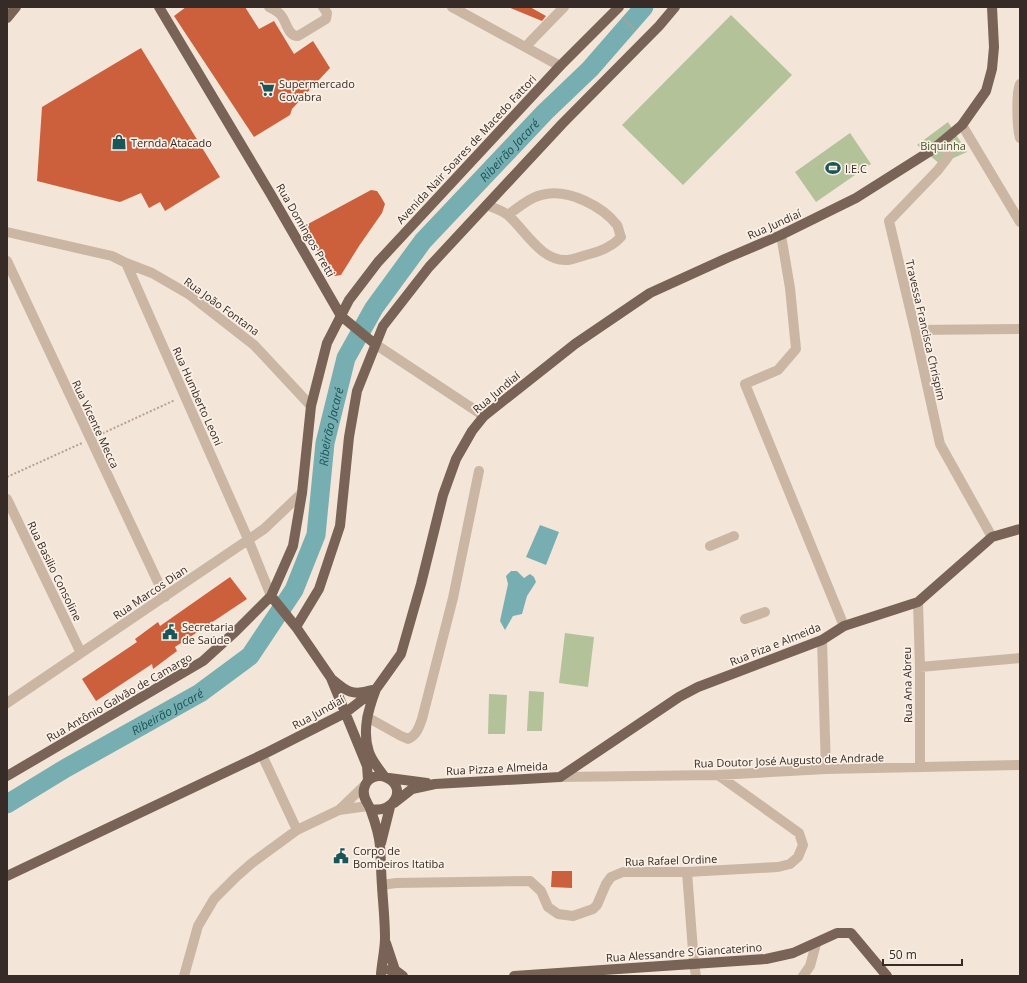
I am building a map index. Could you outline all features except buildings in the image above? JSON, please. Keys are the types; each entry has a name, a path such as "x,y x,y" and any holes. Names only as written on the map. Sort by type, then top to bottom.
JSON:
{"main road":[{"path":"7,18 16,7"},
{"name":"Rua Domingos Pretti","path":"159,7 344,317 372,342"},
{"name":"Avenida Nair Soares de Macedo Fattori","path":"274,599 293,546 302,494 311,406 327,343 344,317 349,300 378,262 560,66 619,7"},
{"path":"294,624 319,589 340,526 349,437 357,391 372,342 430,267 562,124 659,26 674,7"},
{"name":"Rua Jundiaí","path":"7,876 345,714 376,689 401,654 421,584 443,495 456,459 472,431 484,416 575,344 650,293 727,258 781,236 856,198 932,150 962,125 986,91 992,69 994,47 992,7"},
{"name":"Rua Piza e Almeida","path":"560,777 679,697 698,687 822,640 844,626 918,602 992,537 1020,529"},
{"path":"274,599 294,624 331,678 367,766 367,783 364,796 369,807 380,845 385,939 380,975"},
{"name":"Rua Antônio Galvão de Camargo","path":"7,776 203,661 274,599"},
{"path":"331,678 346,691 353,693 362,693 376,689"},
{"path":"376,689 368,709 366,740 369,754 386,777 393,782 397,792 380,845"},
{"path":"367,783 373,777 386,777"},
{"name":"Rua Pizza e Almeida","path":"386,777 435,784"},
{"name":"Rua Pizza e Almeida","path":"392,805 412,789 435,784 560,777"},
{"path":"369,807 379,810 392,805"},
{"name":"Rua Alessandre S Giancaterino","path":"514,976 766,959 793,953 816,944 837,933 851,933 887,976"},
{"path":"385,939 402,974"},
{"path":"380,975 385,971 402,974"}],"street":[{"path":"269,7 281,15 290,33 294,36 298,36 326,19 326,14 322,7"},
{"path":"452,7 560,66"},
{"path":"526,47 564,7"},
{"path":"1020,84 1018,109 1018,132 1020,138"},
{"path":"962,125 1020,222"},
{"name":"Travessa Francisca Chrispim","path":"946,138 948,157 938,170 889,221 940,444 992,537"},
{"path":"487,206 508,215 545,253 556,259 568,260 594,253 610,246 620,237 618,226 596,206 564,195 546,194 536,197 508,215"},
{"name":"Rua João Fontana","path":"7,232 112,256 152,273 190,295 254,344 311,406"},
{"path":"781,236 790,288 796,349 778,370 745,384 844,626"},
{"name":"Rua Vicente Mecca","path":"7,261 164,597"},
{"name":"Rua Humberto Leoni","path":"126,263 274,599"},
{"path":"915,330 1020,329"},
{"name":"Rua Domingos Pretti","path":"372,342 484,416"},
{"path":"367,717 408,739 414,736 417,730 422,718 452,598 478,471"},
{"name":"Rua Marcos Dian","path":"7,703 264,529 302,494"},
{"name":"Rua Basilio Consoline","path":"7,499 81,653"},
{"path":"710,546 734,536"},
{"name":"Rua Ana Abreu","path":"918,602 920,667 920,767"},
{"path":"745,619 765,612"},
{"path":"822,640 826,769"},
{"path":"920,667 1020,658"},
{"path":"262,755 297,830"},
{"name":"Rua Doutor José Augusto de Andrade","path":"560,777 718,775 826,769 1020,765"},
{"name":"Rua Rafael Ordine","path":"382,885 396,883 530,881 541,891 548,907 558,914 573,916 592,909 597,905 611,876 623,872 687,872 778,867 790,864 798,857 803,845 799,833 718,775"},
{"path":"184,976 198,926 214,899 252,862 297,830 339,810 367,783"},
{"path":"339,810 369,807"},
{"path":"687,872 696,976"},
{"path":"803,976 810,966 816,944"},
{"path":"187,965 192,976"}],"path":[{"path":"624,19 635,30"}],"green space":[{"path":"731,15 792,75 683,185 622,125"},
{"name":"Biquinha","path":"948,122 967,152 940,164 917,145"},
{"name":"I.E.C","path":"850,133 871,164 816,202 795,172"},
{"path":"565,633 594,637 588,687 559,683"},
{"path":"529,691 544,692 542,731 527,731"},
{"path":"489,694 507,695 505,734 488,734"}],"water":[{"path":"540,525 559,532 546,565 526,557"},
{"path":"511,571 517,571 524,578 530,574 534,577 536,582 527,596 522,614 513,616 505,630 500,621 508,584 506,576"}],"waterway":[{"name":"Ribeirão Jacaré","path":"7,804 66,768 200,693 250,656 294,590 316,535 325,443 346,358 374,308 423,241 545,112 590,69 644,7"}],"place":[{"name":"Supermercado Covabra","path":"267,89"},
{"name":"Ternda Atacado","path":"119,142"},
{"name":"I.E.C","path":"833,168"},
{"name":"Secretaria de Saúde","path":"170,632"},
{"name":"Corpo de Bombeiros Itatiba","path":"341,856"}]}
